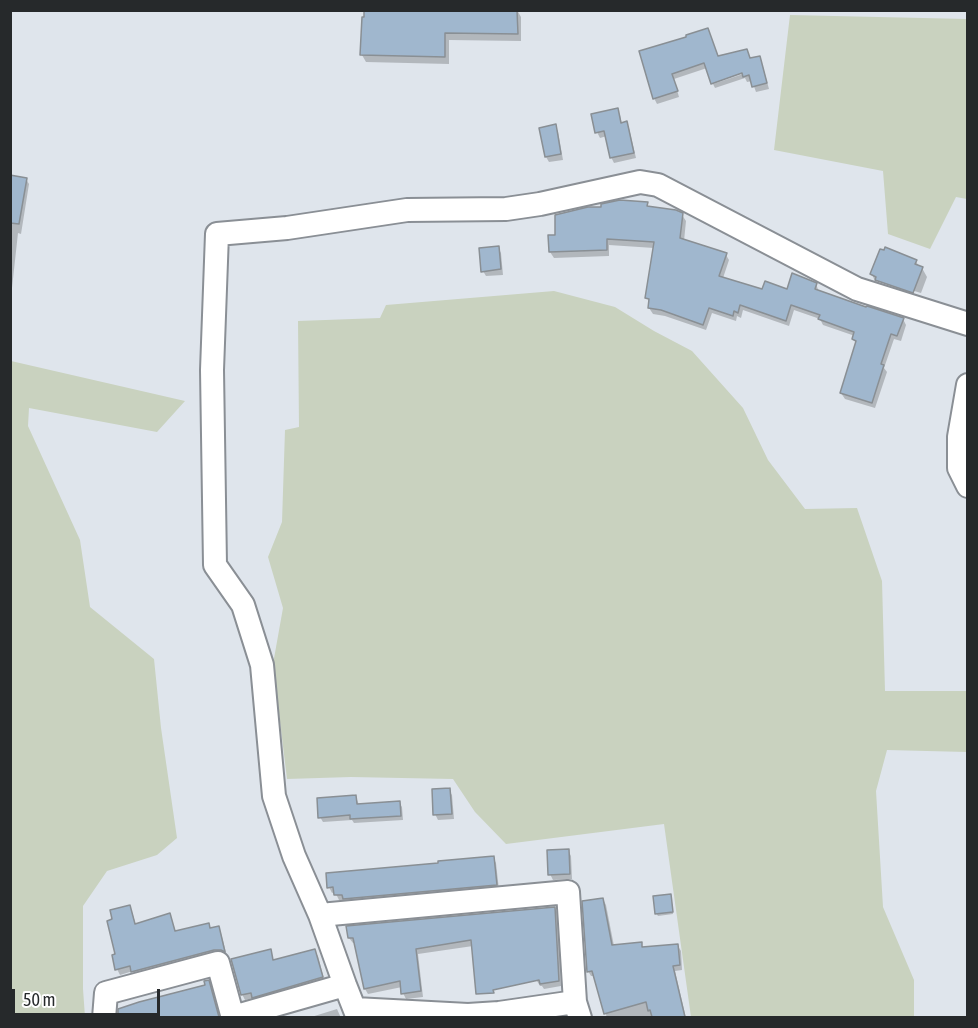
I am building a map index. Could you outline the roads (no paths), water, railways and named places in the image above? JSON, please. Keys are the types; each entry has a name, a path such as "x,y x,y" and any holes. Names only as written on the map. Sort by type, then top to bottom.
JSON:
{"street":[{"path":"320,915 568,892 578,1010 469,1016 357,1013 320,915 294,856 274,796 262,665 243,605 214,565 212,370 217,234 287,228 407,210 506,209 540,204 640,182 658,185 857,289 968,324"},
{"path":"968,385 959,437 959,468 968,486"},
{"path":"104,1017 106,993 218,963 233,1017 345,985"}]}
